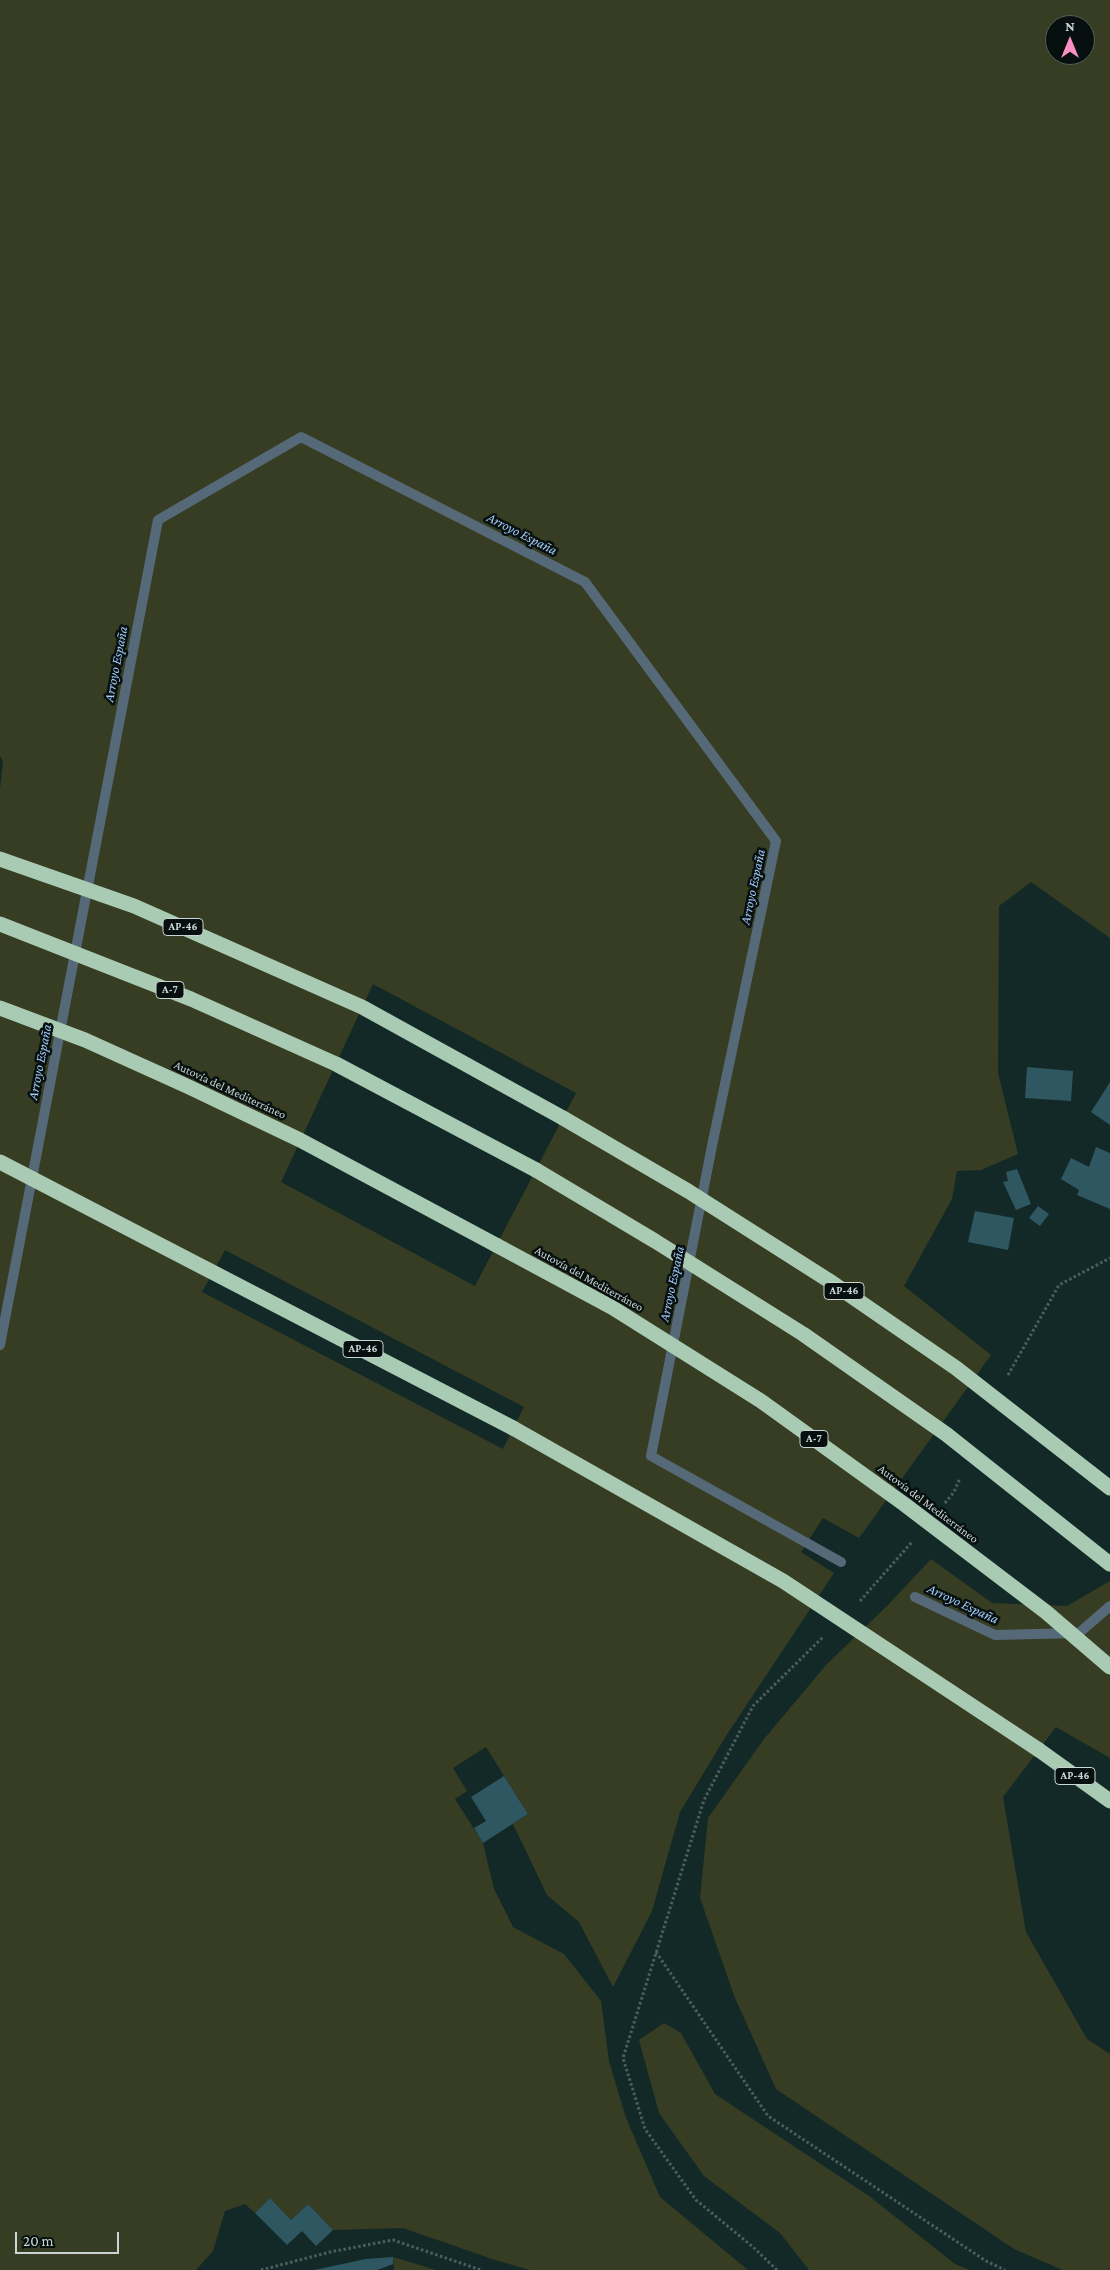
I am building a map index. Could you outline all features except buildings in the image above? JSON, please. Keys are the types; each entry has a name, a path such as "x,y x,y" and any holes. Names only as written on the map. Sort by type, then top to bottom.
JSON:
{"highway":[{"name":"AP-46","path":"0,859 134,906 362,1006 563,1118 688,1191 828,1280 956,1368 1110,1488"},
{"name":"A-7","path":"0,924 191,998 336,1064 536,1170 655,1241 803,1334 946,1434 1110,1564"},
{"name":"Autovía del Mediterráneo","path":"0,1008 85,1040 300,1140 613,1308 761,1401 904,1504 1046,1612 1110,1667"},
{"name":"AP-46","path":"0,1162 514,1428 783,1580 1039,1750 1110,1801"}],"path":[{"path":"1007,1377 1059,1285 1110,1258"},
{"path":"942,1506 954,1492 962,1474"},
{"path":"856,1605 918,1534"},
{"path":"778,2270 696,2200 645,2129 623,2058 704,1800 753,1706 829,1632"},
{"path":"655,1952 768,2116 986,2261 1006,2270"},
{"path":"261,2270 330,2252 393,2240 481,2270"}],"green space":[{"path":"0,0 1110,0 1110,938 1031,882 999,906 998,1073 1018,1154 981,1170 957,1171 952,1199 904,1286 991,1355 859,1538 823,1518 801,1552 834,1573 726,1736 680,1812 652,1911 613,1987 579,1922 547,1895 513,1824 528,1814 486,1747 453,1768 467,1791 455,1799 483,1843 494,1889 513,1927 564,1954 601,2001 609,2061 626,2118 660,2197 748,2270 530,2270 403,2228 333,2230 308,2204 291,2220 270,2198 255,2213 245,2204 225,2211 213,2251 196,2270 0,2270 0,789 3,761 0,756","holes":["373,984 576,1093 475,1286 281,1182","225,1250 524,1407 503,1449 202,1292"]},
{"path":"931,1559 992,1603 1067,1606 1110,1581 1110,1758 1056,1727 1003,1797 1026,1932 1087,2039 1110,2054 1110,2270 1063,2270 1014,2249 776,2089 735,1998 700,1898 708,1818 764,1739 826,1665 888,1605"},
{"path":"664,2023 681,2033 715,2094 869,2196 955,2264 970,2270 809,2270 780,2233 704,2176 659,2113 639,2040"},
{"path":"393,2257 436,2270 394,2270"}],"waterway":[{"name":"Arroyo España","path":"0,1345 158,520 301,437 585,582 776,841 713,1141 651,1456 841,1562"},
{"name":"Arroyo España","path":"915,1597 995,1635 1079,1633 1110,1606"}]}
